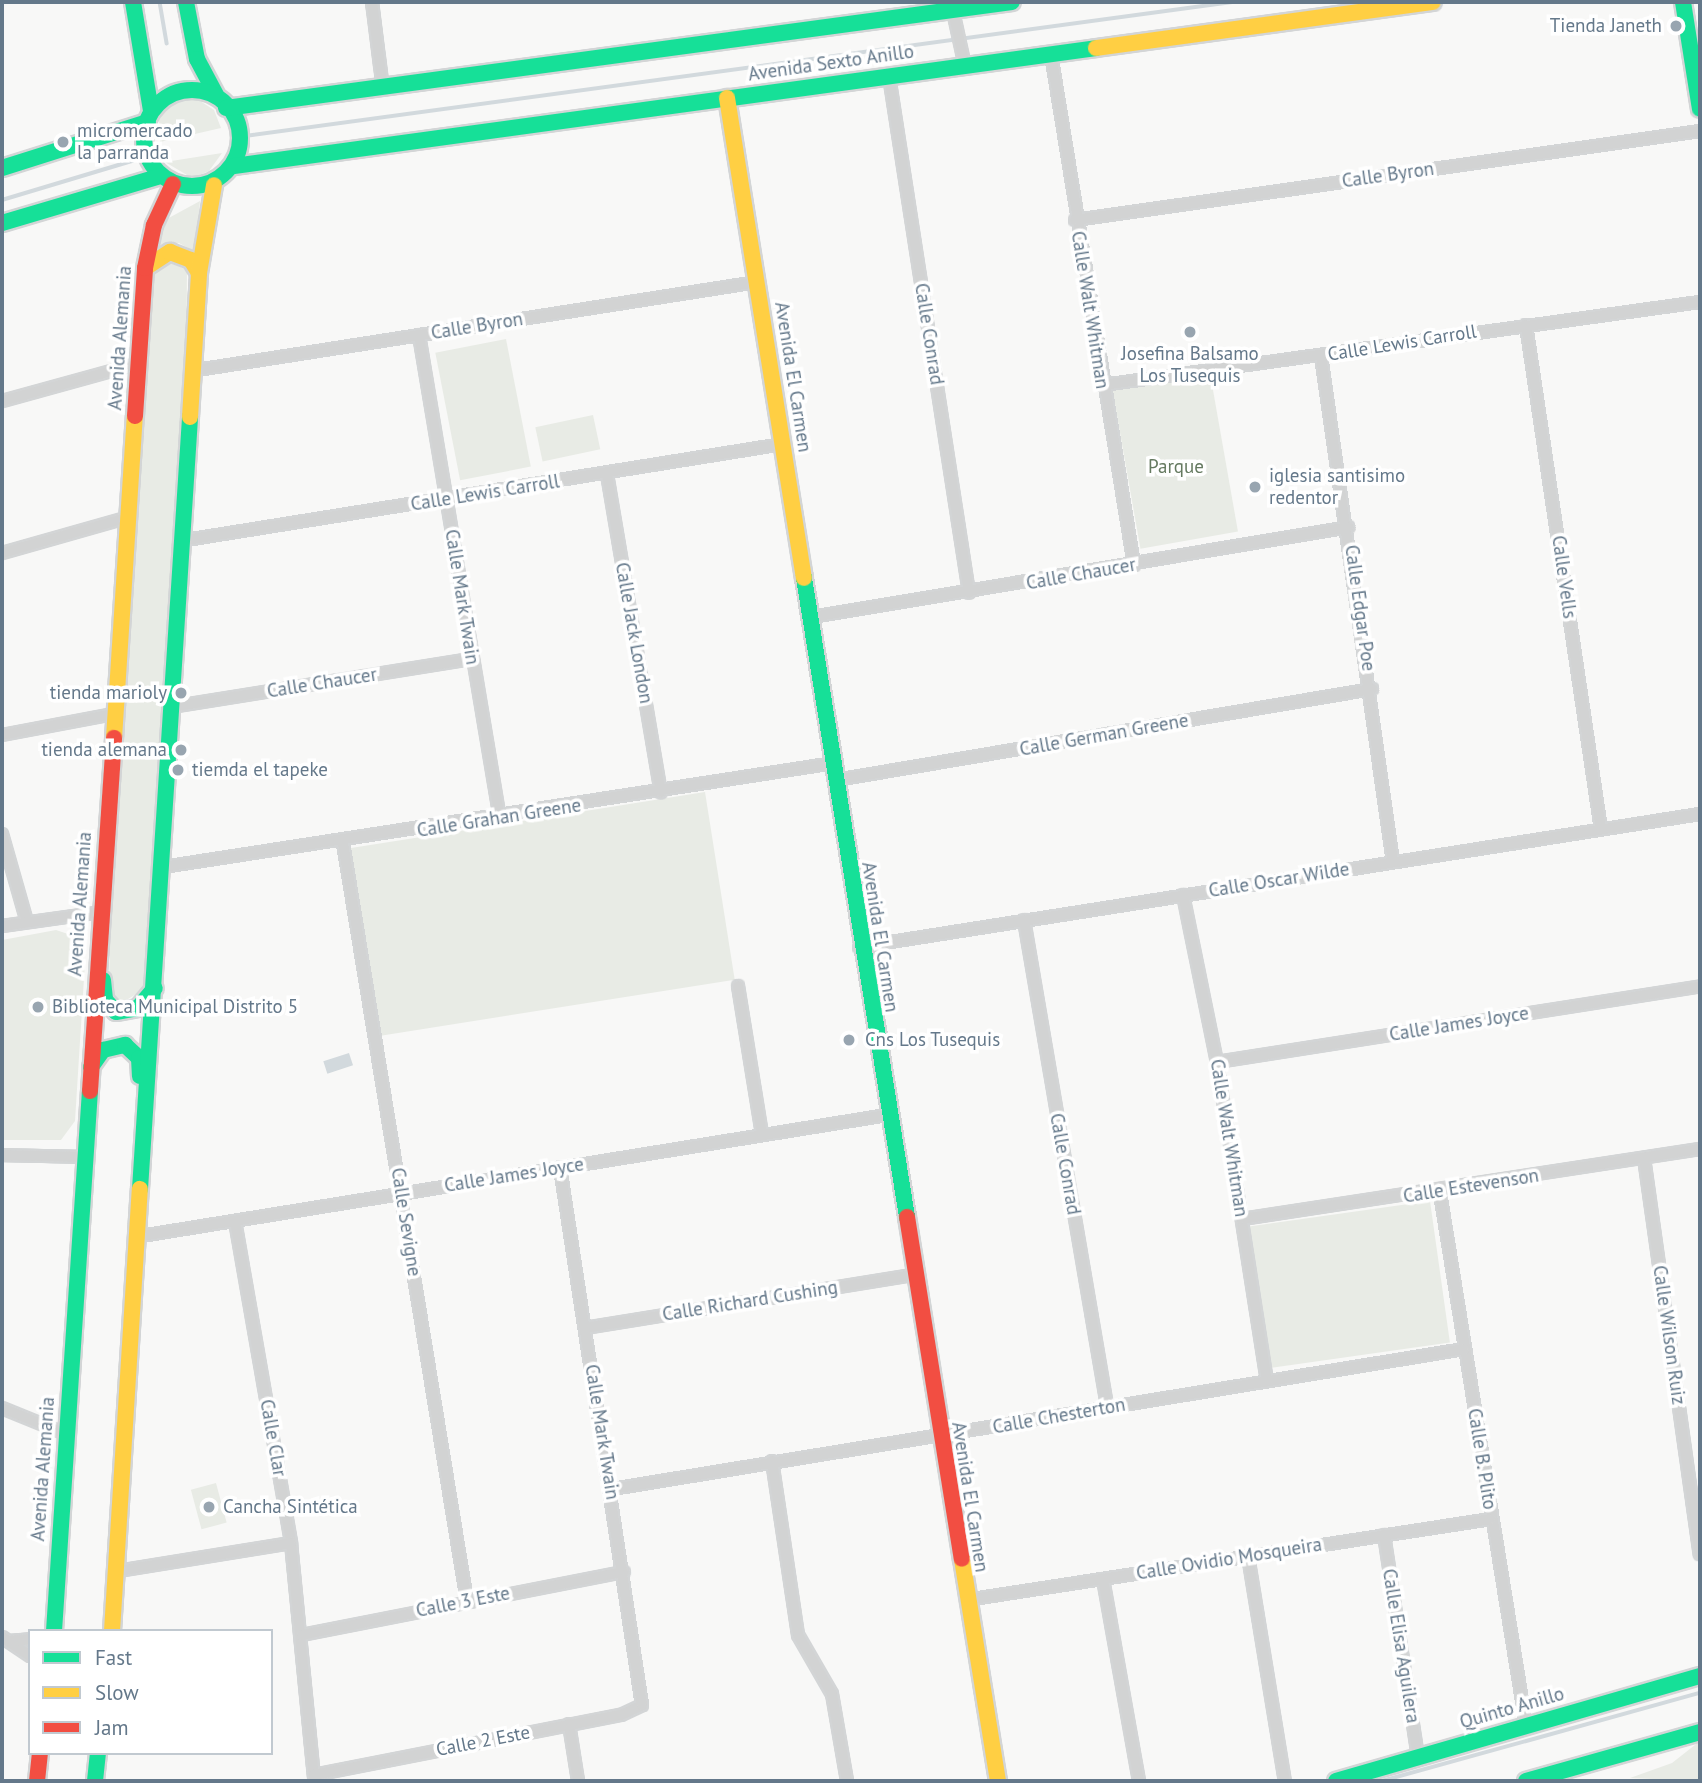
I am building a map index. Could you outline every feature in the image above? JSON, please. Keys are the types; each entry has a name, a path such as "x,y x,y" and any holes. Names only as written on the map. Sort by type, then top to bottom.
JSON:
{"main road":[{"path":"133,2 150,117 167,180"},
{"path":"111,1629 118,1570 141,1236 172,707 197,370 199,273 214,185 234,166 236,134 222,102 197,59 186,2"},
{"name":"Avenida Sexto Anillo","path":"222,102 383,89 953,13 1012,2"},
{"name":"Avenida Sexto Anillo","path":"234,166 890,76 963,59 1051,54 1433,2"},
{"path":"1683,2 1700,103"},
{"path":"2,168 150,117 181,88 222,102"},
{"name":"Avenida El Carmen","path":"727,98 834,763 859,947 998,1781"},
{"path":"2,223 167,180 214,185"},
{"name":"Avenida Alemania","path":"53,1629 126,518 140,363 145,268 167,180"},
{"path":"145,268 170,252 191,260 199,273"},
{"path":"99,940 103,993 116,1012 138,1008 156,986"},
{"path":"90,1068 103,1050 117,1044 139,1058 144,1162"},
{"name":"Quinto Anillo","path":"1336,1781 1364,1778 1418,1757 1700,1676"},
{"path":"1528,1781 1700,1732"},
{"path":"37,1781 40,1755"},
{"path":"95,1781 98,1755"}],"street":[{"path":"372,2 383,89"},
{"path":"953,13 963,59"},
{"name":"Calle Walt Whitman","path":"1051,54 1075,220 1134,565"},
{"name":"Calle Conrad","path":"890,76 969,593"},
{"name":"Calle Byron","path":"1075,220 1700,131"},
{"name":"Calle Byron","path":"197,370 757,282"},
{"name":"Calle Lewis Carroll","path":"1103,385 1700,302"},
{"name":"Calle Vells","path":"1526,325 1601,829"},
{"name":"Calle Mark Twain","path":"419,335 500,817"},
{"name":"Calle Edgar Poe","path":"1321,356 1349,527 1393,862"},
{"path":"2,401 140,363"},
{"name":"Calle Lewis Carroll","path":"186,540 783,444"},
{"name":"Calle Jack London","path":"607,474 661,792"},
{"path":"2,552 126,518"},
{"name":"Calle Chaucer","path":"811,617 969,593 1349,527"},
{"name":"Calle Chaucer","path":"172,707 472,659"},
{"name":"Calle German Greene","path":"836,780 1372,689"},
{"path":"2,735 113,714"},
{"name":"Calle Grahan Greene","path":"163,867 343,843 834,763"},
{"name":"Calle Oscar Wilde","path":"859,947 1700,814"},
{"path":"2,834 27,922"},
{"name":"Calle Sevigne","path":"343,843 467,1601"},
{"name":"Calle Walt Whitman","path":"1183,895 1217,1062 1267,1381"},
{"path":"2,926 101,912"},
{"name":"Calle Conrad","path":"1024,920 1107,1408"},
{"path":"738,986 762,1134"},
{"name":"Calle James Joyce","path":"1217,1062 1700,986"},
{"name":"Calle James Joyce","path":"141,1236 887,1115"},
{"name":"Calle Estevenson","path":"1242,1219 1440,1193 1700,1149"},
{"path":"2,1155 83,1157"},
{"name":"Calle Wilson Ruiz","path":"1644,1158 1700,1554"},
{"name":"Calle Mark Twain","path":"560,1167 644,1697"},
{"name":"Calle B. Plito","path":"1440,1193 1525,1725"},
{"name":"Calle Clar","path":"235,1221 292,1543 314,1778"},
{"name":"Calle Richard Cushing","path":"585,1328 914,1275"},
{"name":"Calle Chesterton","path":"612,1489 1464,1349"},
{"path":"2,1408 66,1434"},
{"path":"772,1461 798,1635 832,1694 846,1781"},
{"name":"Calle Ovidio Mosqueira","path":"966,1600 1491,1519"},
{"name":"Calle Elisa Aguilera","path":"1384,1535 1418,1757"},
{"path":"118,1570 292,1543"},
{"path":"1248,1556 1285,1781"},
{"name":"Calle 3 Este","path":"302,1635 624,1572"},
{"path":"1103,1579 1139,1781"},
{"path":"6,1639 28,1639"},
{"path":"6,1639 28,1655"},
{"name":"Calle 2 Este","path":"314,1778 636,1711 644,1697"},
{"path":"569,1724 578,1781"}],"green space":[{"path":"194,97 214,110 221,128 160,142 159,120 167,106"},
{"path":"222,153 209,171 192,178 165,162"},
{"path":"200,201 195,252 179,243 153,247 165,220"},
{"path":"170,260 187,271 186,387 146,988 120,1004 109,994 111,871 151,272"},
{"path":"506,339 531,467 460,480 435,353"},
{"name":"Parque","path":"1210,373 1238,532 1140,549 1113,390"},
{"path":"593,415 600,449 543,462 535,427"},
{"path":"705,792 735,980 379,1036 349,848"},
{"path":"56,930 77,937 85,962 75,1121 61,1140 2,1140 2,940"},
{"path":"1430,1201 1450,1343 1269,1368 1249,1226"},
{"name":"Cancha Sintética","path":"216,1483 227,1523 201,1529 191,1490"},
{"path":"1700,1741 1698,1781 1630,1778 1672,1763"}],"shaded area":[{"path":"349,1053 353,1065 327,1074 323,1061"}],"waterway":[{"path":"160,2 167,43"},
{"path":"245,136 1232,2"},
{"path":"2,200 132,161"},
{"path":"1382,1781 1700,1693"}],"traffic: fast":[{"path":"133,2 151,111"},
{"path":"186,2 197,59 216,94"},
{"path":"226,108 1012,2"},
{"path":"1683,2 1700,109"},
{"path":"234,166 1096,48"},
{"path":"192,90 210,93 226,104 237,120 240,138 237,156 226,172 210,183 192,186 174,183 158,172 147,156 144,138 147,120 158,104 174,93 192,90"},
{"path":"2,168 148,122"},
{"path":"2,223 161,176"},
{"path":"140,1189 190,417"},
{"path":"804,578 907,1217"},
{"path":"103,980 105,1000 116,1012 138,1008 155,988"},
{"path":"91,1067 103,1050 125,1045 139,1058 140,1076"},
{"path":"54,1629 90,1091"},
{"path":"1336,1781 1700,1676"},
{"path":"1526,1781 1700,1732"},
{"path":"95,1781 98,1755"}],"traffic: slow":[{"path":"1096,48 1433,2"},
{"path":"727,98 804,578"},
{"path":"190,417 199,273 214,185"},
{"path":"145,268 170,252 191,260 199,273"},
{"path":"114,738 135,416"},
{"path":"112,1629 140,1189"},
{"path":"962,1559 998,1781"}],"traffic: jam":[{"path":"135,416 145,268 154,225 173,184"},
{"path":"90,1091 114,738"},
{"path":"907,1217 962,1559"},
{"path":"37,1781 40,1755"}],"place":[{"name":"Tienda Janeth","path":"1676,26"},
{"name":"micromercado la parranda","path":"63,142"},
{"name":"Josefina Balsamo Los Tusequis","path":"1190,332"},
{"name":"iglesia santisimo redentor","path":"1255,487"},
{"name":"tienda marioly","path":"181,693"},
{"name":"tienda alemana","path":"181,750"},
{"name":"tiemda el tapeke","path":"178,770"},
{"name":"Biblioteca Municipal Distrito 5","path":"38,1007"},
{"name":"Cns Los Tusequis","path":"849,1040"},
{"name":"Cancha Sintética","path":"209,1507"}]}
